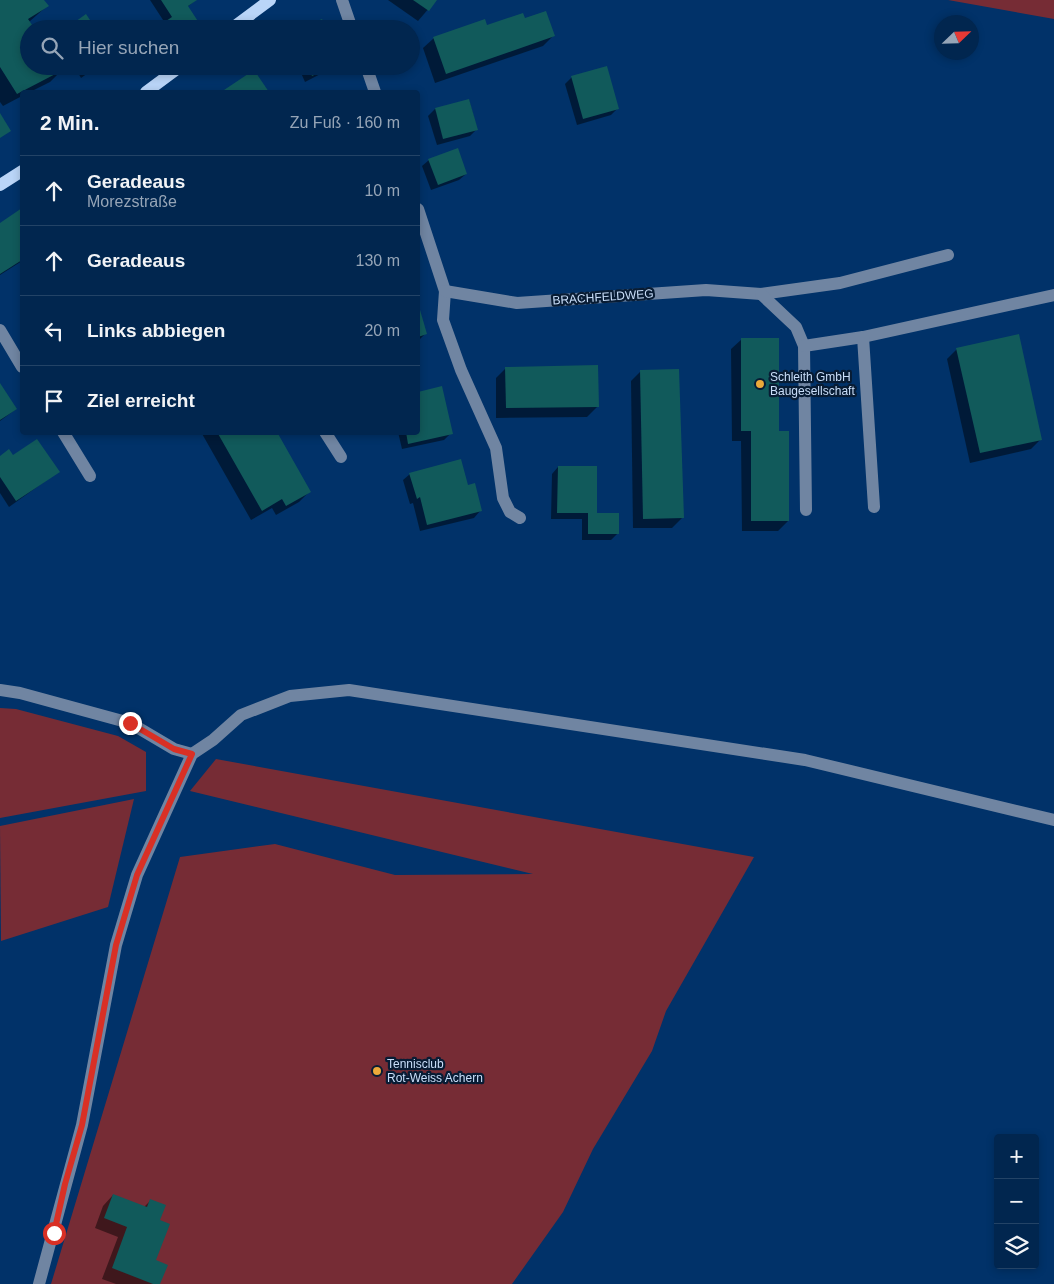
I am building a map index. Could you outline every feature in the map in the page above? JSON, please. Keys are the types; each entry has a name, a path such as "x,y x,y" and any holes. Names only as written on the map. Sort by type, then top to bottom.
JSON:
{"main road":[{"path":"243,20 270,0"},
{"path":"149,90 169,75"},
{"path":"0,185 20,172"}],"street":[{"path":"342,0 349,20"},
{"path":"369,75 375,90"},
{"path":"420,215 445,291 443,320 461,370 496,448 503,498 510,512 520,518"},
{"name":"BRACHFELDWEG","path":"445,291 517,303 706,290 761,294 840,283 948,255"},
{"path":"761,294 796,327 804,346 806,510"},
{"path":"804,346 863,337 1054,295"},
{"path":"0,330 20,364"},
{"path":"863,337 874,507"},
{"path":"65,435 90,476"},
{"path":"327,435 341,457"},
{"path":"0,690 20,693 130,723 174,749 192,754"},
{"path":"39,1284 82,1125 116,945 134,884 172,795 192,754 213,740 240,715 290,696 349,690 805,760 1054,820"}],"shaded area":[{"path":"948,0 1054,0 1054,19"},
{"path":"0,708 16,709 118,736 146,752 146,791 0,818"},
{"name":"Tennisclub Rot-Weiss Achern","path":"216,759 754,857 666,1011 652,1051 593,1149 563,1212 512,1284 51,1284 180,857 275,844 395,875 533,874 190,791"},
{"path":"134,799 108,907 1,941 0,826"}],"building":[{"path":"0,0 44,0 49,6 29,20 20,20 20,75 53,75 25,90 20,90 17,94 0,67"},
{"path":"161,0 197,0 188,6 197,20 168,20 172,17"},
{"path":"413,0 437,0 429,11"},
{"path":"546,11 555,36 446,74 433,37 485,19 487,25 523,13 525,18"},
{"path":"86,14 90,20 78,20"},
{"path":"607,66 619,109 583,119 571,76"},
{"path":"246,75 257,75 268,90 224,90"},
{"path":"469,99 478,130 443,139 435,108"},
{"path":"0,113 11,131 0,138"},
{"path":"458,148 467,174 438,185 428,159"},
{"path":"20,209 20,261 0,274 0,223"},
{"path":"420,310 427,334 420,336"},
{"path":"1019,334 1042,440 980,453 956,348"},
{"path":"741,338 779,338 779,431 789,431 789,521 751,521 751,431 741,431"},
{"path":"598,365 599,407 506,408 505,367"},
{"path":"679,369 684,518 643,519 640,370"},
{"path":"0,383 17,409 0,420"},
{"path":"442,386 453,434 408,444 406,435 420,435 420,392"},
{"path":"219,435 279,435 311,492 286,506 282,499 262,511"},
{"path":"37,439 60,472 16,501 0,477 0,456 9,449 13,455"},
{"path":"461,459 468,485 475,483 482,511 427,525 420,497 417,499 409,473"},
{"path":"558,466 597,466 597,513 619,513 619,534 588,534 588,513 557,513"},
{"path":"113,1194 147,1207 150,1199 166,1205 160,1220 170,1224 156,1260 168,1265 160,1284 153,1284 112,1268 127,1227 104,1218"}],"place":[{"name":"Schleith GmbH Baugesellschaft","path":"760,384"},
{"name":"Tennisclub Rot-Weiss Achern","path":"377,1071"}],"route":[{"path":"54,1233 65,1184 82,1125 101,1035 116,945 137,875 192,754 174,749 130,723"}]}
